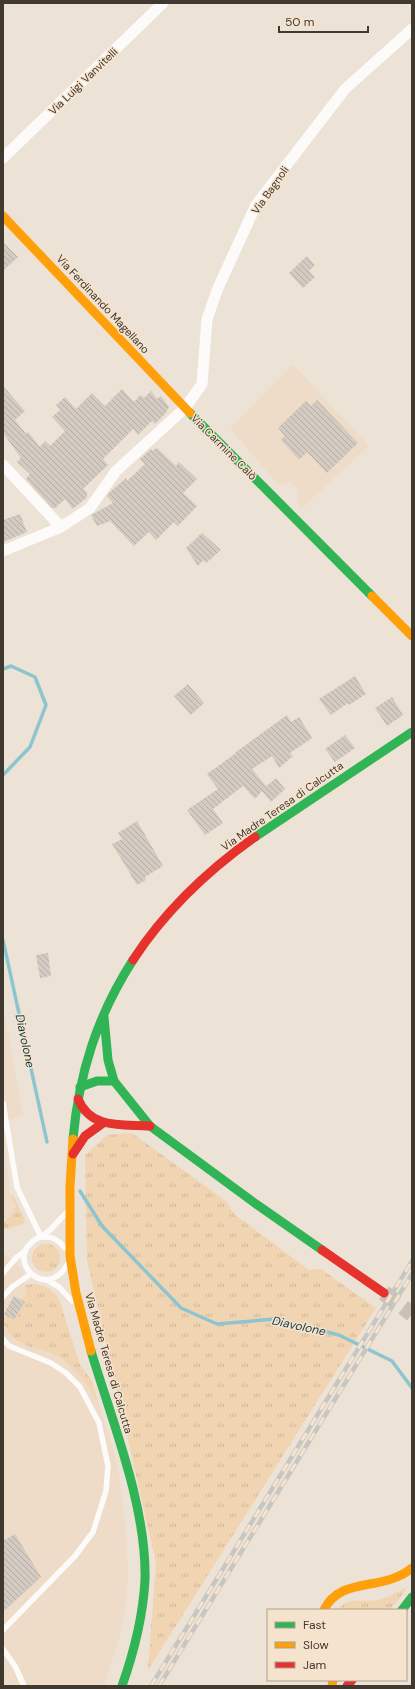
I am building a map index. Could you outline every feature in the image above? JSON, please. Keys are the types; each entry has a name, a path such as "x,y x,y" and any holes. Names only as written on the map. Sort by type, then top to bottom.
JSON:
{"street":[{"name":"Via Luigi Vanvitelli","path":"3,158 163,3"},
{"name":"Via Bagnoli","path":"185,408 202,384 207,319 218,288 256,205 346,89 412,29"},
{"name":"Via Ferdinando Magellano","path":"3,216 185,408"},
{"name":"Via Carmine Calò","path":"3,551 61,527 90,508 116,471 185,408 412,636"},
{"path":"3,465 61,527"},
{"name":"Via Madre Teresa di Calcutta","path":"122,1686 135,1644 142,1611 144,1577 143,1545 137,1510 127,1469 80,1311 70,1258 71,1157 80,1087 92,1043 104,1014 129,968 151,935 177,904 208,874 245,844 412,732"},
{"path":"104,1014 108,1060 114,1081 150,1126 256,1204 384,1293"},
{"path":"80,1087 88,1082 96,1080 114,1081"},
{"path":"78,1099 81,1106 95,1120 103,1123 150,1126"},
{"path":"71,1157 79,1142 90,1130 103,1123"},
{"path":"324,1609 329,1599 337,1592 348,1587 378,1583 396,1578 412,1568"},
{"path":"327,1609 329,1599"}],"lane":[{"path":"3,1103 17,1187 41,1237"},
{"path":"41,1237 58,1223 70,1208"},
{"path":"3,1273 16,1258 25,1252 34,1240 41,1237 49,1236 62,1243 70,1258 60,1275 54,1279 47,1280 40,1279 31,1274 26,1266 25,1252"},
{"path":"3,1297 12,1287 31,1274"},
{"path":"47,1280 60,1287 80,1311"},
{"path":"3,1339 9,1346 51,1363 66,1373 80,1387 98,1423 108,1466 106,1491 101,1511 93,1532 86,1543 76,1556 3,1630"},
{"path":"3,1649 15,1666 24,1686"}],"shaded area":[{"path":"293,364 369,446 301,509 297,504 298,490 290,482 278,485 230,428"},
{"path":"3,1006 23,1114 3,1124"},
{"path":"3,1124 10,1195 16,1207 3,1225"},
{"path":"3,1252 23,1270 26,1296 60,1358 77,1372 88,1386 99,1405 111,1441 119,1472 126,1530 128,1569 126,1605 119,1639 104,1686 3,1686"}],"green space":[{"path":"132,1133 226,1201 234,1214 309,1270 321,1269 376,1308 148,1670 156,1563 87,1260 85,1155 107,1135"},
{"path":"10,1195 13,1195 25,1220 23,1224 3,1230 3,1225 16,1207"},
{"path":"46,1244 56,1248 60,1258 56,1268 46,1272 36,1268 32,1258 36,1248"},
{"path":"32,1284 47,1288 54,1292 59,1299 80,1365 92,1381 99,1405 74,1369 55,1355 18,1341 11,1335 5,1326 3,1319 4,1314 15,1320 25,1302 20,1299 26,1296 25,1285"},
{"path":"407,1587 400,1598 390,1609 339,1609 351,1601 372,1601 390,1596"}],"building":[{"path":"3,242 18,257 3,271"},
{"path":"307,256 315,265 309,271 315,277 303,288 289,273"},
{"path":"3,386 25,411 15,420 26,434 28,432 40,447 45,441 50,446 65,431 52,417 60,410 56,405 65,397 76,409 92,393 105,406 122,389 134,402 140,395 144,398 151,391 157,399 161,396 169,407 165,414 155,424 152,421 138,435 133,429 103,459 108,465 83,489 87,493 87,497 73,509 65,499 55,508 52,508 26,479 30,474 17,462 21,458 3,433"},
{"path":"317,400 358,443 327,473 307,452 299,460 281,440 285,436 278,428 306,401 311,406"},
{"path":"157,448 176,466 179,462 197,479 183,493 197,506 178,526 174,522 156,540 149,532 134,546 110,521 97,526 91,515 113,503 107,496 108,494 126,478 127,481 145,464 140,459 151,449 152,451"},
{"path":"20,514 27,532 3,542 3,520"},
{"path":"202,533 221,550 206,563 203,560 198,566 186,548"},
{"path":"355,676 366,694 349,705 348,703 331,715 319,699"},
{"path":"188,684 204,703 191,715 174,696"},
{"path":"392,697 403,715 387,726 375,708"},
{"path":"287,715 291,722 299,717 312,738 290,753 293,756 279,768 272,756 252,769 266,786 263,789 276,778 285,789 271,802 262,791 255,799 243,786 213,809 223,823 205,835 187,810 218,789 207,774"},
{"path":"345,735 355,748 335,762 325,749"},
{"path":"137,821 163,866 145,877 146,880 137,885 112,844 122,839 118,833"},
{"path":"48,953 51,976 40,978 36,955"},
{"path":"14,1296 25,1302 14,1320 4,1314"},
{"path":"15,1534 41,1577 3,1612 3,1541"}],"waterway":[{"name":"Diavolone","path":"3,669 11,666 35,677 46,705 30,747 3,775"},
{"name":"Diavolone","path":"3,940 47,1142"},
{"name":"Diavolone","path":"80,1191 102,1226 181,1308 217,1324 275,1319 339,1335 392,1361 412,1388"}],"tunnel":[{"path":"384,1293 412,1314"}],"railway":[{"path":"151,1686 412,1261"},
{"path":"159,1686 412,1274"}],"traffic: fast":[{"path":"190,413 372,596"},
{"path":"255,837 412,732"},
{"path":"73,1139 80,1091 92,1046 109,1002 133,960"},
{"path":"104,1017 108,1060 114,1081 150,1126 256,1204 322,1250"},
{"path":"80,1087 97,1081 114,1081"},
{"path":"91,1351 127,1464 140,1523 144,1552 145,1580 140,1621 122,1686"},
{"path":"403,1609 412,1597"}],"traffic: slow":[{"path":"3,216 190,413"},
{"path":"372,596 412,636"},
{"path":"73,1139 70,1186 70,1256 76,1293 91,1351"},
{"path":"325,1609 331,1599 340,1592 351,1588 388,1580 401,1575 412,1568"},
{"path":"332,1686 333,1681"}],"traffic: jam":[{"path":"133,960 145,942 188,893 220,864 255,837"},
{"path":"78,1099 84,1109 99,1121 118,1125 150,1126"},
{"path":"73,1154 85,1136 103,1123"},
{"path":"322,1250 384,1293"},
{"path":"347,1686 351,1681"}]}
